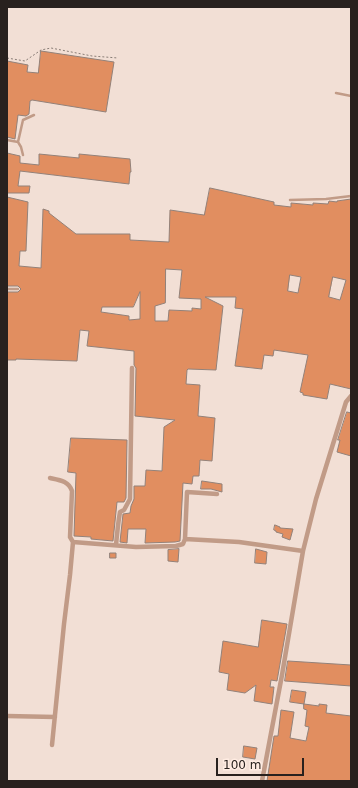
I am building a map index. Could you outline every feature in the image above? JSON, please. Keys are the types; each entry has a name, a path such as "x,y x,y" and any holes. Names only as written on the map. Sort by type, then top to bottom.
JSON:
{"street":[{"path":"116,545 120,512 124,510 130,499 132,368"},
{"path":"262,781 304,551 316,499 346,402 351,396"},
{"path":"50,478 61,480 71,487 70,537 73,542 52,745"},
{"path":"73,542 136,547 176,546 183,544 185,539 187,492 217,494"},
{"path":"185,539 239,542 304,551"},
{"path":"7,716 55,717"}],"lane":[{"path":"336,93 351,96"},
{"path":"23,155 18,142 23,120 34,115"},
{"path":"7,140 18,142"},
{"path":"290,200 326,199 351,196"},
{"path":"7,289 18,289"}],"path":[{"path":"7,58 25,61 41,50 51,48 92,56 118,58"}],"building":[{"path":"41,51 114,62 106,112 32,100 30,101 29,114 26,116 18,115 15,139 7,137 7,61 28,65 27,72 38,73"},
{"path":"7,153 20,156 20,163 39,165 39,154 79,158 79,154 130,159 131,172 129,184 20,171 18,186 30,186 29,193 7,193"},
{"path":"210,188 274,202 274,205 291,207 291,203 313,205 313,203 328,204 329,201 337,202 351,199 351,389 330,384 327,399 303,395 303,393 300,392 308,355 274,350 273,356 264,355 262,369 235,366 243,309 235,308 236,297 205,297 223,306 216,370 188,369 186,384 200,385 198,416 215,418 212,461 200,460 199,476 193,476 192,484 183,483 180,541 145,543 146,529 128,529 127,543 120,542 123,514 130,513 134,499 134,486 145,486 146,470 162,471 164,427 175,420 135,416 136,368 134,365 134,351 87,346 89,331 80,330 77,361 7,360 7,292 18,292 21,289 18,286 7,286 7,197 28,202 26,251 20,251 19,266 41,268 43,209 49,211 49,213 76,234 130,234 130,240 169,242 170,210 204,215","holes":["166,269 182,270 179,298 201,299 201,309 192,308 192,311 169,310 168,321 155,321 155,306 165,303","290,275 301,277 298,293 288,291","333,277 346,280 340,300 329,297","140,292 140,319 129,320 129,316 101,312 102,307 133,307"]},
{"path":"347,412 351,413 351,456 337,452 340,440 338,440"},
{"path":"71,438 127,440 126,498 124,502 117,502 113,541 74,536 76,473 68,472"},
{"path":"202,481 222,484 222,492 211,489 201,489"},
{"path":"275,525 280,528 293,529 290,540 282,537 283,534 274,530"},
{"path":"179,549 178,562 168,561 168,550"},
{"path":"256,549 267,552 266,564 255,563"},
{"path":"110,553 116,553 116,558 110,558"},
{"path":"262,620 287,624 277,681 271,680 270,687 274,687 272,704 254,701 256,685 245,693 227,690 229,674 219,672 223,641 258,647"},
{"path":"288,661 351,665 351,686 285,681"},
{"path":"292,690 306,692 304,704 290,702"},
{"path":"304,704 319,706 319,704 327,705 326,713 351,716 351,781 267,781 274,736 278,736 281,710 294,712 290,738 306,741 309,727 305,726 307,710 304,709"},
{"path":"244,746 257,748 255,759 243,757"}]}
